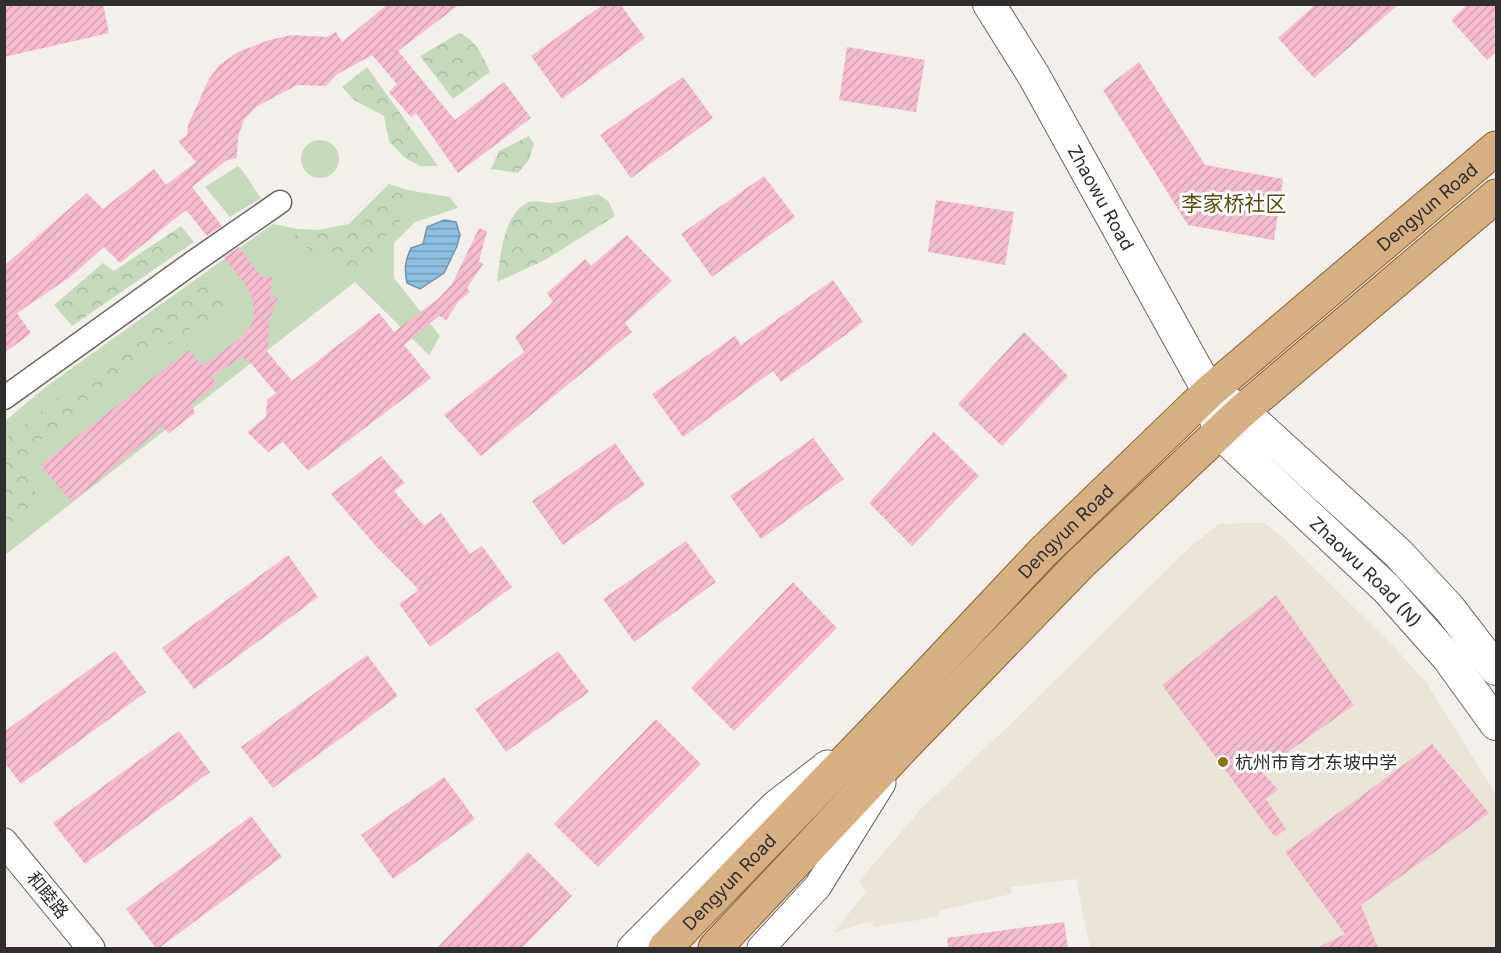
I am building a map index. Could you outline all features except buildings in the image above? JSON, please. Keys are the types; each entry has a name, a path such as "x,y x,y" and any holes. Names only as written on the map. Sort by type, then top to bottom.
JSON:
{"main road":[{"name":"Zhaowu Road","path":"989,4 1034,76 1209,392 1231,421"},
{"name":"Dengyun Road","path":"665,948 1043,552 1209,392 1497,148"},
{"name":"Dengyun Road","path":"715,948 905,745 1080,564 1231,421 1497,196"},
{"name":"Zhaowu Road (N)","path":"1231,421 1398,553 1449,608 1497,669"},
{"name":"Zhaowu Road (N)","path":"1231,421 1449,659 1497,724"}],"street":[{"path":"4,398 280,202"},
{"path":"631,948 774,805 885,720"},
{"path":"761,948 818,886 905,745"},
{"name":"和睦路","path":"4,842 91,948"}],"shaded area":[{"name":"杭州市育才东坡中学","path":"1264,523 1284,538 1398,651 1426,682 1496,794 1496,948 1090,948 1076,879 1011,887 1011,894 942,910 937,917 875,927 870,921 834,933 866,891 859,881 921,809 1189,548 1219,524"}],"green space":[{"path":"459,33 475,44 490,72 453,99 420,56"},
{"path":"367,67 438,166 420,166 405,158 389,141 384,116 354,100 342,87"},
{"path":"529,136 534,144 529,160 518,173 491,169 499,151"},
{"path":"320,140 333,146 339,159 333,172 320,178 307,172 301,159 307,146"},
{"path":"238,166 261,198 230,217 205,187"},
{"path":"389,184 407,190 450,197 458,208 415,222 394,243 394,278 440,336 429,355 355,282 5,555 5,421 47,386 273,224 319,230 349,224"},
{"path":"389,184 407,190 409,208 401,221 383,238 364,268 346,269 292,241 298,229 319,230 349,224"},
{"path":"598,194 609,202 615,216 545,260 497,282 504,237 513,215 520,207 532,201 552,203"},
{"path":"181,226 194,242 72,326 54,305 103,263 114,271"},
{"path":"203,286 216,286 225,297 221,316 195,325 28,449 23,472 43,504 29,522 5,536 5,439"}],"water":[{"path":"444,220 456,222 460,235 444,273 420,289 407,283 406,265 411,248 423,244 427,227"}],"place":[{"name":"杭州市育才东坡中学","path":"1223,762"}],"district":[{"name":"李家桥社区","path":"1234,203"}]}
